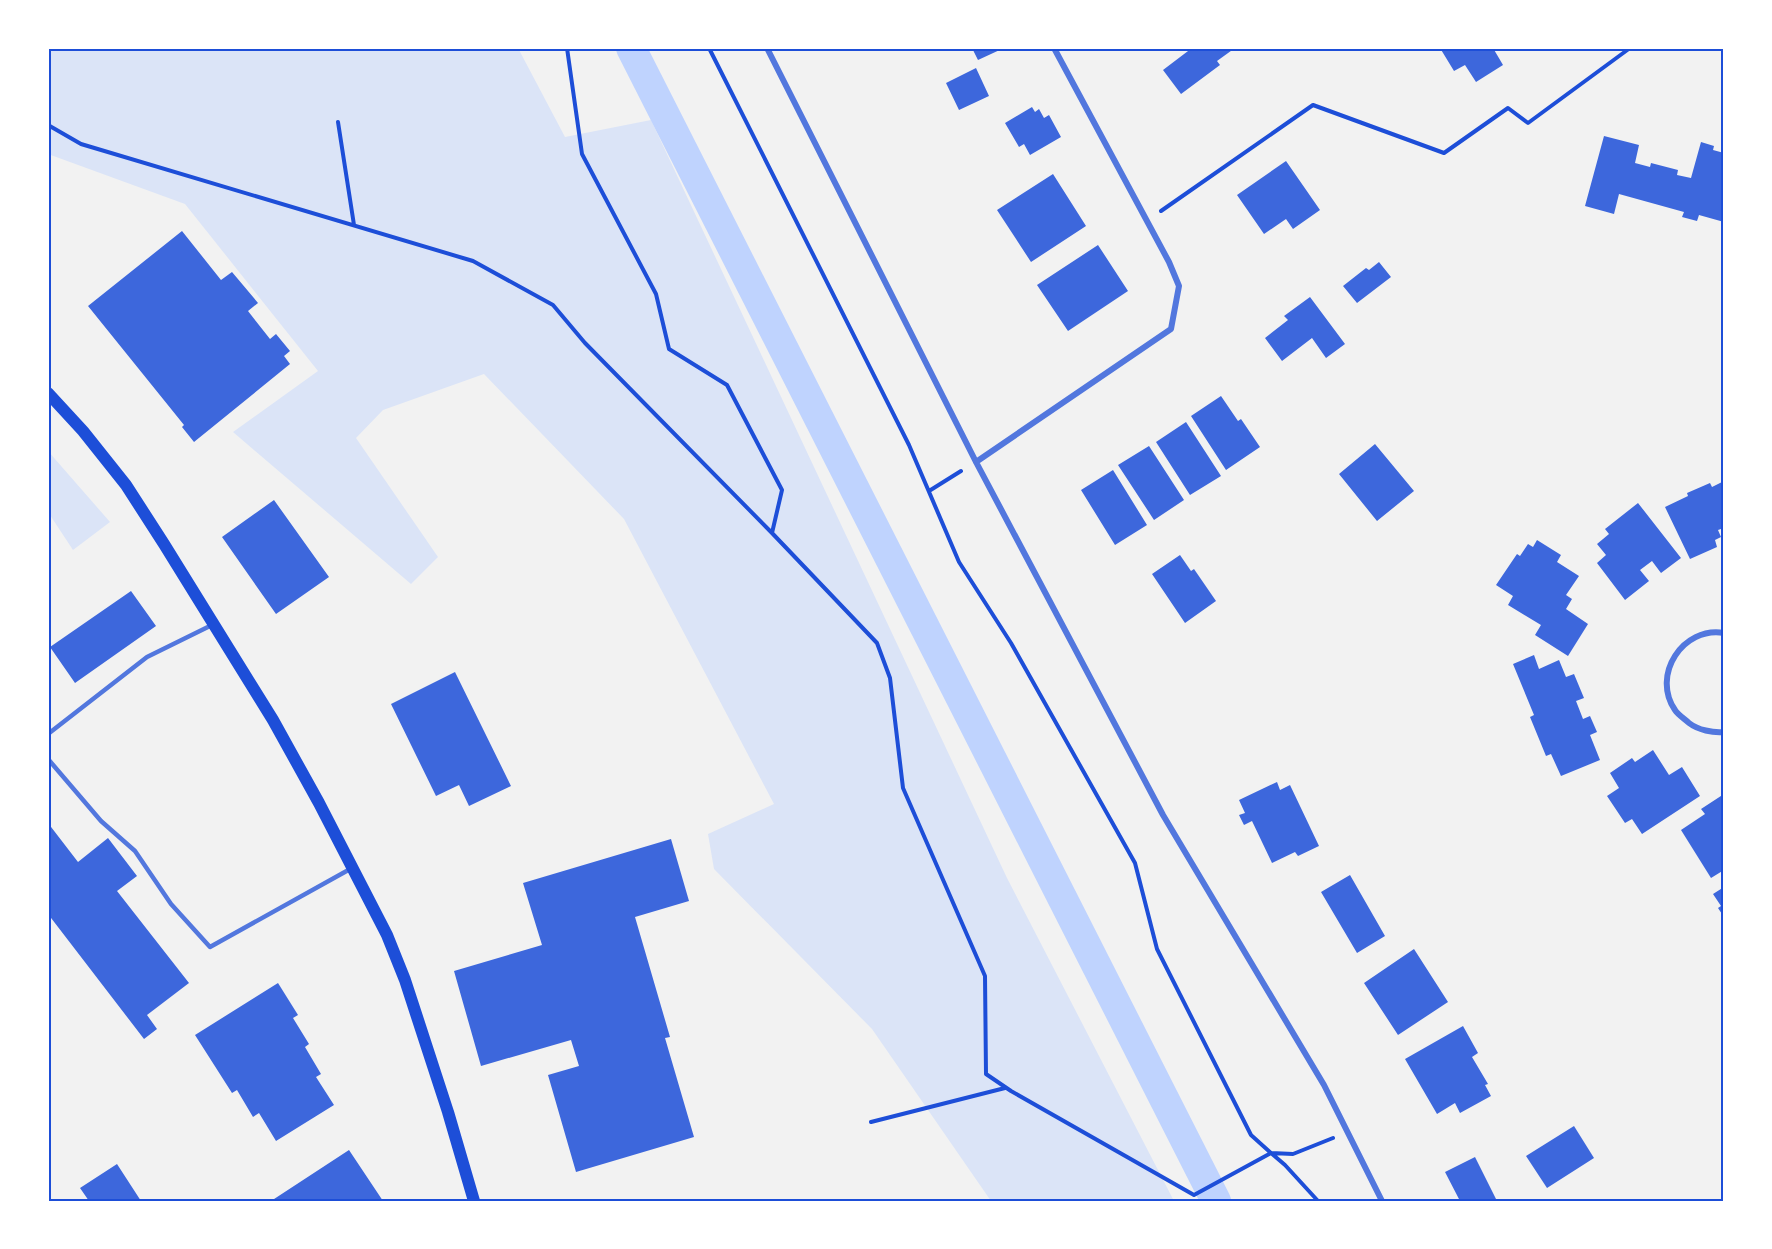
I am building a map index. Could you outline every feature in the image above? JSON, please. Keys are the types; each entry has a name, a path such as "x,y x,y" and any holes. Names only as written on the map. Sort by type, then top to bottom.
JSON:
{"main road":[{"path":"48,393 83,431 126,485 273,720 353,868 387,934 405,980 474,1201"}],"street":[{"path":"767,48 976,462 1163,815 1324,1085 1382,1201"},
{"path":"976,462 1171,329 1179,285 1170,262 1054,48"},
{"path":"1724,633 1712,631 1688,640 1671,660 1666,686 1675,711 1696,728 1724,732"}],"lane":[{"path":"48,734 147,657 214,624"},
{"path":"48,759 101,821 135,851 171,904 210,947 353,868"}],"path":[{"path":"567,48 582,154 656,294 669,349 727,385 782,490 772,533"},
{"path":"709,48 909,445 959,562 1011,643 1135,863 1157,950 1251,1135 1285,1165 1318,1201"},
{"path":"1147,220 1313,105 1444,153 1508,108 1528,123 1630,48"},
{"path":"338,122 354,225"},
{"path":"48,125 81,144 473,261 553,305 585,343 877,643 890,678 903,789 985,976 986,1074 1005,1088 1194,1195 1198,1201"},
{"path":"929,491 976,462"},
{"path":"871,1122 1005,1088"},
{"path":"1194,1195 1271,1153 1293,1154 1347,1132"}],"shaded area":[{"path":"48,48 518,48 565,137 651,120 1007,878 1174,1201 991,1201 872,1029 714,869 708,834 774,804 624,519 484,374 383,410 356,438 438,557 411,584 233,432 318,371 185,204 48,154"},
{"path":"48,451 110,522 73,550 48,512"}],"building":[{"path":"972,48 1004,48 978,60"},
{"path":"1192,48 1235,48 1217,61 1220,65 1181,94 1163,70"},
{"path":"1440,48 1493,48 1503,65 1476,82 1465,65 1454,71"},
{"path":"976,68 989,96 959,110 946,83"},
{"path":"1032,107 1035,112 1039,109 1044,118 1049,115 1061,137 1030,155 1024,144 1019,147 1005,123"},
{"path":"1604,136 1639,145 1635,163 1650,167 1651,163 1678,170 1677,175 1691,178 1701,142 1714,146 1713,150 1724,153 1724,222 1699,215 1697,221 1682,217 1684,212 1619,194 1614,214 1585,206"},
{"path":"1286,161 1320,210 1293,229 1286,219 1264,234 1237,195"},
{"path":"1053,174 1086,226 1031,262 997,210"},
{"path":"182,231 221,280 232,272 258,303 248,311 270,339 276,334 290,351 284,356 290,364 194,442 182,427 184,425 88,306"},
{"path":"1098,245 1128,291 1068,331 1037,285"},
{"path":"1379,262 1391,277 1357,303 1343,286 1366,268 1369,270"},
{"path":"1310,297 1345,344 1326,358 1312,338 1282,361 1265,338 1288,320 1284,316"},
{"path":"1221,396 1238,421 1241,419 1260,447 1226,470 1191,416"},
{"path":"1186,422 1221,476 1190,495 1156,442"},
{"path":"1375,444 1414,491 1377,521 1339,474"},
{"path":"1149,446 1184,500 1154,520 1118,465"},
{"path":"1113,470 1147,525 1115,545 1081,490"},
{"path":"1724,481 1724,528 1718,530 1721,537 1715,540 1717,547 1690,559 1665,507 1688,496 1687,493 1710,483 1712,487"},
{"path":"274,500 329,577 276,614 222,537"},
{"path":"1638,503 1681,558 1661,573 1652,561 1640,570 1649,581 1625,600 1597,563 1606,555 1597,544 1609,534 1605,529"},
{"path":"1537,540 1561,555 1557,562 1579,576 1566,595 1572,599 1566,609 1588,624 1568,656 1535,635 1541,625 1508,605 1513,596 1496,585 1517,554 1520,556 1528,544 1533,547"},
{"path":"1180,555 1191,571 1194,569 1216,601 1185,623 1152,574"},
{"path":"131,591 156,626 75,683 50,647"},
{"path":"1534,655 1539,669 1559,660 1566,677 1574,674 1584,698 1576,701 1583,719 1590,716 1597,732 1590,735 1600,760 1561,776 1551,754 1546,756 1530,717 1534,715 1513,664"},
{"path":"455,672 511,786 469,806 459,785 436,796 391,704"},
{"path":"1653,750 1669,775 1682,767 1700,796 1642,834 1632,819 1625,823 1607,796 1619,788 1610,773 1632,758 1635,762"},
{"path":"1277,782 1280,790 1290,785 1319,846 1298,856 1295,852 1272,863 1252,821 1244,825 1239,815 1245,813 1239,800"},
{"path":"1724,794 1724,870 1711,878 1681,830 1705,814 1701,809"},
{"path":"48,823 78,862 108,838 137,876 117,891 189,983 147,1015 157,1029 144,1039 48,914"},
{"path":"671,839 689,901 635,917 670,1037 665,1038 694,1137 576,1172 548,1075 579,1066 571,1040 481,1066 454,971 542,945 523,883"},
{"path":"1350,875 1385,936 1357,953 1321,892"},
{"path":"1724,887 1724,917 1718,908 1721,906 1713,894"},
{"path":"1414,949 1448,1002 1398,1035 1364,983"},
{"path":"278,983 298,1015 293,1018 309,1044 305,1047 321,1074 316,1077 334,1105 276,1141 259,1113 253,1117 237,1090 232,1093 195,1035"},
{"path":"1463,1026 1478,1053 1472,1057 1488,1084 1485,1085 1491,1096 1460,1113 1455,1103 1437,1114 1405,1059"},
{"path":"1574,1126 1594,1158 1547,1188 1526,1156"},
{"path":"349,1150 383,1201 271,1201"},
{"path":"1475,1157 1497,1201 1460,1201 1445,1172"},
{"path":"117,1164 141,1201 89,1201 80,1188"}],"waterway":[{"path":"631,48 1216,1201"}]}
